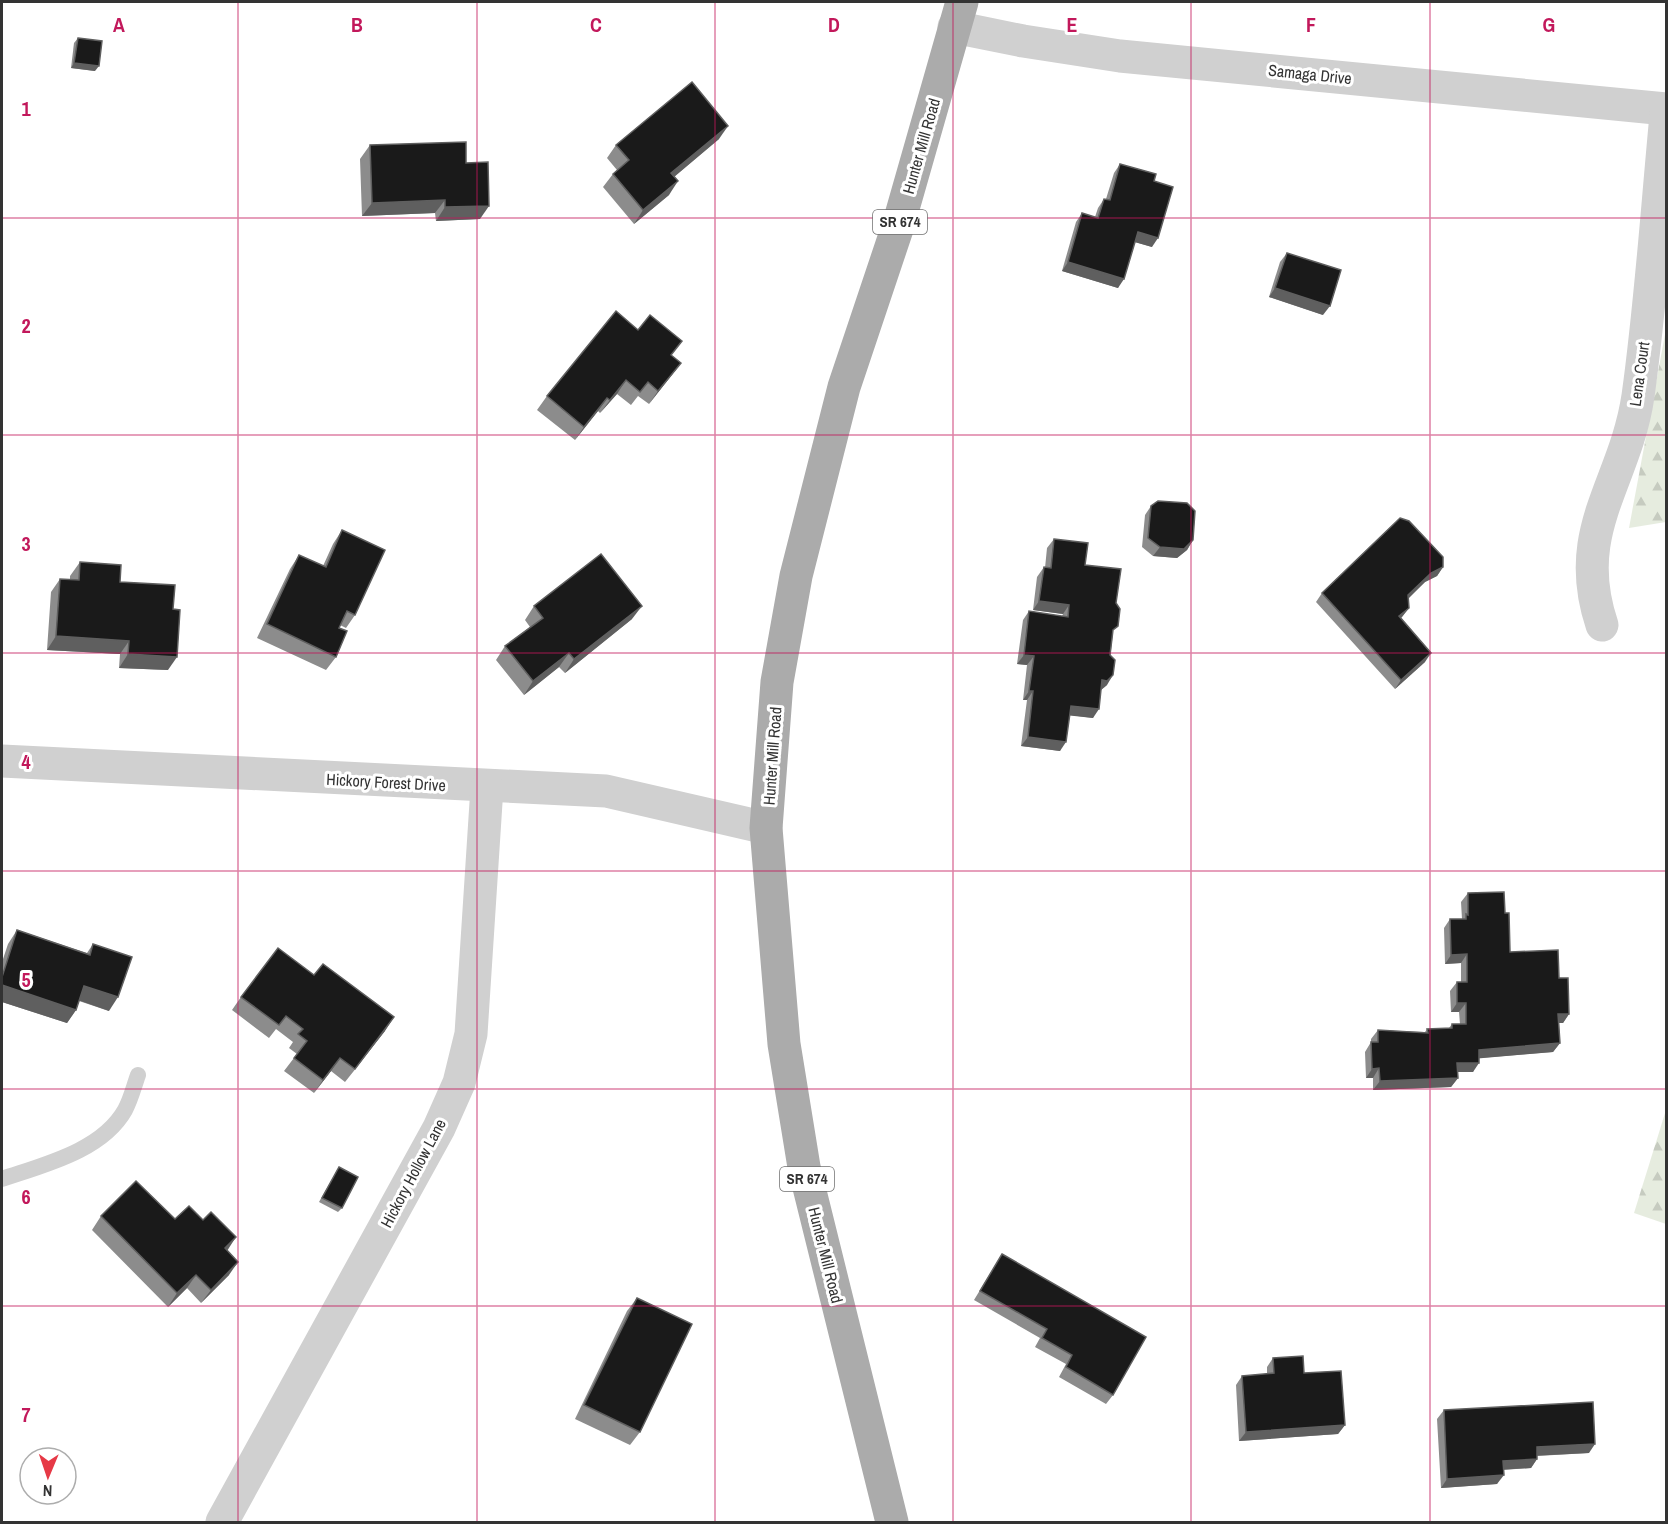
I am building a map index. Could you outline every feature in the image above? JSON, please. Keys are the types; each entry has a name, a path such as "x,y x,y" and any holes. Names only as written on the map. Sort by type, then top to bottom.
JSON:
{"main road":[{"name":"Hunter Mill Road","path":"892,1522 804,1167 784,1044 766,828 777,682 796,576 844,387 898,226 958,14"}],"street":[{"name":"Samaga Drive","path":"958,14 1023,41 1120,56 1666,109"},
{"name":"Lena Court","path":"1602,625 1595,606 1590,567 1595,529 1621,462 1637,400 1657,240 1666,115"},
{"name":"Hickory Forest Drive","path":"2,760 606,791 766,828"},
{"name":"Hickory Hollow Lane","path":"222,1522 439,1128 459,1083 471,1034 488,786"}],"lane":[{"path":"2,1179 80,1149 106,1132 125,1110 138,1075"}],"green space":[{"path":"1666,329 1666,522 1629,528"},
{"path":"1666,1110 1666,1224 1634,1213"}],"building":[{"path":"78,38 102,41 99,66 74,63"},
{"path":"692,82 728,126 671,173 678,181 643,210 613,174 629,160 616,145"},
{"path":"466,142 466,163 488,162 489,206 445,207 445,200 372,203 370,145"},
{"path":"1120,164 1156,174 1154,181 1173,187 1158,238 1138,232 1124,279 1068,262 1082,213 1098,218 1104,199 1110,200"},
{"path":"1287,253 1341,270 1330,306 1275,288"},
{"path":"616,311 638,330 650,315 682,341 671,355 681,363 658,391 648,382 640,392 626,380 610,400 607,398 584,427 547,396"},
{"path":"1158,501 1187,503 1195,511 1193,540 1184,549 1160,547 1148,538 1151,506"},
{"path":"1400,518 1409,521 1443,557 1443,567 1431,573 1408,595 1409,608 1399,616 1431,653 1401,680 1322,593"},
{"path":"342,530 385,550 355,615 347,611 339,628 347,631 336,657 267,624 299,555 326,567"},
{"path":"1054,539 1088,543 1085,565 1121,569 1116,603 1120,609 1118,626 1113,630 1110,655 1115,660 1113,675 1107,681 1102,680 1099,709 1071,706 1066,742 1028,737 1033,691 1029,691 1034,656 1024,655 1029,611 1068,617 1069,605 1039,601 1044,567 1051,568"},
{"path":"601,554 642,606 574,659 569,653 533,681 505,646 543,618 534,606"},
{"path":"80,562 121,565 120,582 175,585 173,609 180,610 177,657 128,654 129,641 56,636 60,579 79,580"},
{"path":"1504,892 1505,913 1509,913 1510,952 1558,950 1559,978 1568,978 1569,1014 1558,1014 1560,1043 1479,1050 1479,1063 1457,1063 1458,1078 1380,1081 1379,1068 1372,1069 1371,1042 1378,1042 1378,1030 1428,1033 1427,1029 1452,1028 1452,1024 1466,1024 1466,1003 1457,1003 1457,982 1467,982 1467,954 1451,955 1450,919 1466,919 1468,893"},
{"path":"17,930 90,955 93,944 132,957 118,997 84,986 76,1010 2,985 2,977"},
{"path":"278,948 314,975 323,964 394,1017 355,1069 340,1058 323,1080 294,1058 307,1041 298,1034 303,1029 286,1016 279,1025 241,997"},
{"path":"339,1167 358,1177 342,1208 322,1198"},
{"path":"136,1181 175,1219 189,1206 203,1220 211,1212 236,1237 225,1248 238,1262 211,1290 196,1275 177,1293 101,1216"},
{"path":"1002,1254 1146,1337 1113,1395 1066,1367 1072,1355 1042,1338 1047,1329 980,1291"},
{"path":"637,1298 692,1324 640,1432 584,1405"},
{"path":"1303,1356 1304,1373 1341,1371 1345,1425 1246,1432 1242,1376 1274,1373 1273,1358"},
{"path":"1593,1402 1595,1444 1537,1447 1537,1459 1503,1461 1504,1475 1447,1479 1444,1410"}]}
